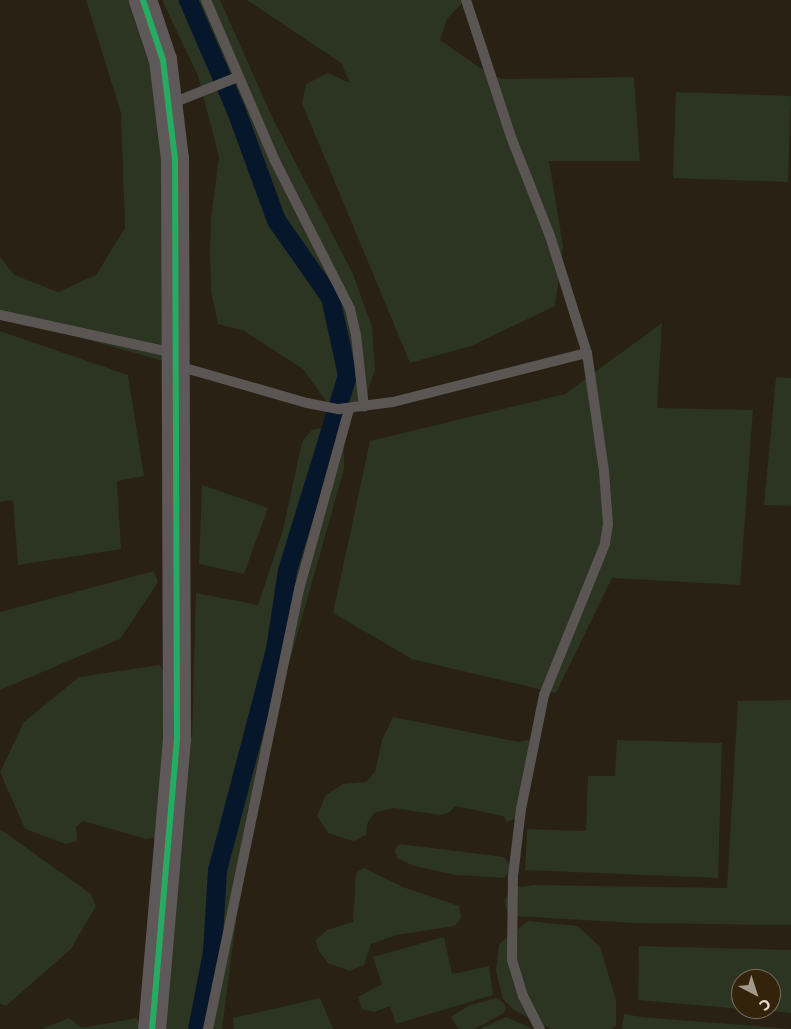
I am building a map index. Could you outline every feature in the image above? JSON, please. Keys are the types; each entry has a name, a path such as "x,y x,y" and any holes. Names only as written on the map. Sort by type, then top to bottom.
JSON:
{"street":[{"path":"143,0 163,60 170,104 175,159 177,738 152,1029"}],"lane":[{"path":"206,0 274,159 350,309 356,335 364,407"},
{"path":"466,0 511,137 550,236 587,353 604,471 608,524 605,544 544,695 521,809 513,876 512,960 517,980 538,1028"},
{"path":"170,104 238,77"},
{"path":"0,315 176,359 307,403 344,409 393,402 587,353"},
{"path":"208,1029 300,586 344,409"}],"green space":[{"path":"86,0 147,0 181,366 0,315 0,257 14,275 58,292 96,275 125,228 121,113"},
{"path":"162,0 220,0 273,119 353,274 372,327 375,370 367,393 356,407 327,403 303,369 244,331 218,324 211,291 210,254 211,218 219,157 198,76"},
{"path":"247,0 465,0 447,19 440,40 489,74 504,79 634,77 640,161 549,161 563,246 555,306 471,346 410,363 302,103 306,84 328,73 350,83 341,63"},
{"path":"676,92 791,96 788,182 673,178"},
{"path":"662,323 657,408 753,410 740,585 612,578 556,693 412,659 333,613 370,441 565,394"},
{"path":"0,331 128,375 144,476 117,481 121,549 18,565 13,500 0,502"},
{"path":"776,377 791,378 791,506 764,505"},
{"path":"329,427 339,433 344,447 344,469 271,727 241,882 222,1029 160,1029 180,734 192,737 196,593 258,605 283,530 302,442 312,430"},
{"path":"202,485 268,508 244,574 199,564"},
{"path":"154,571 158,582 120,639 0,690 0,612"},
{"path":"160,665 167,678 159,837 146,839 83,821 76,827 77,841 66,844 25,829 0,772 24,722 79,677"},
{"path":"791,700 791,925 635,923 514,916 507,912 505,899 512,888 534,885 727,888 738,701"},
{"path":"393,717 519,742 533,739 539,742 519,817 507,822 503,816 455,806 450,812 440,815 394,808 374,813 367,824 366,835 353,841 328,833 317,816 326,795 343,784 366,782 375,772 382,740"},
{"path":"617,740 722,743 718,878 525,870 527,829 586,831 588,776 615,776"},
{"path":"0,829 91,894 96,906 71,949 6,1006 0,1004"},
{"path":"399,844 504,857 512,868 504,878 456,875 414,866 397,858 395,850"},
{"path":"364,868 403,887 459,906 461,918 455,926 396,935 371,944 364,965 350,971 328,963 318,950 316,940 327,930 353,922 356,873"},
{"path":"528,921 578,926 600,947 616,1000 616,1025 612,1029 551,1029 514,1010 503,999 496,971 499,944"},
{"path":"444,937 452,974 489,966 493,995 396,1024 390,1006 374,1012 362,1009 358,997 382,984 373,957"},
{"path":"639,946 791,950 791,1013 781,1012 781,969 731,969 731,1008 638,1000"},
{"path":"320,998 333,1029 234,1029 233,1018"},
{"path":"496,998 503,1002 506,1008 504,1013 474,1029 458,1029 451,1017 468,1006"},
{"path":"624,1014 642,1017 791,1029 622,1029"},
{"path":"506,1017 533,1029 480,1029"},
{"path":"69,1018 82,1028 136,1018 146,1029 42,1029"}],"waterway":[{"path":"188,0 235,108 276,220 330,297 347,375 287,570 275,649 217,870 212,952 197,1029"}],"cycle path":[{"path":"143,0 163,60 175,159 177,739 152,1029"}]}
